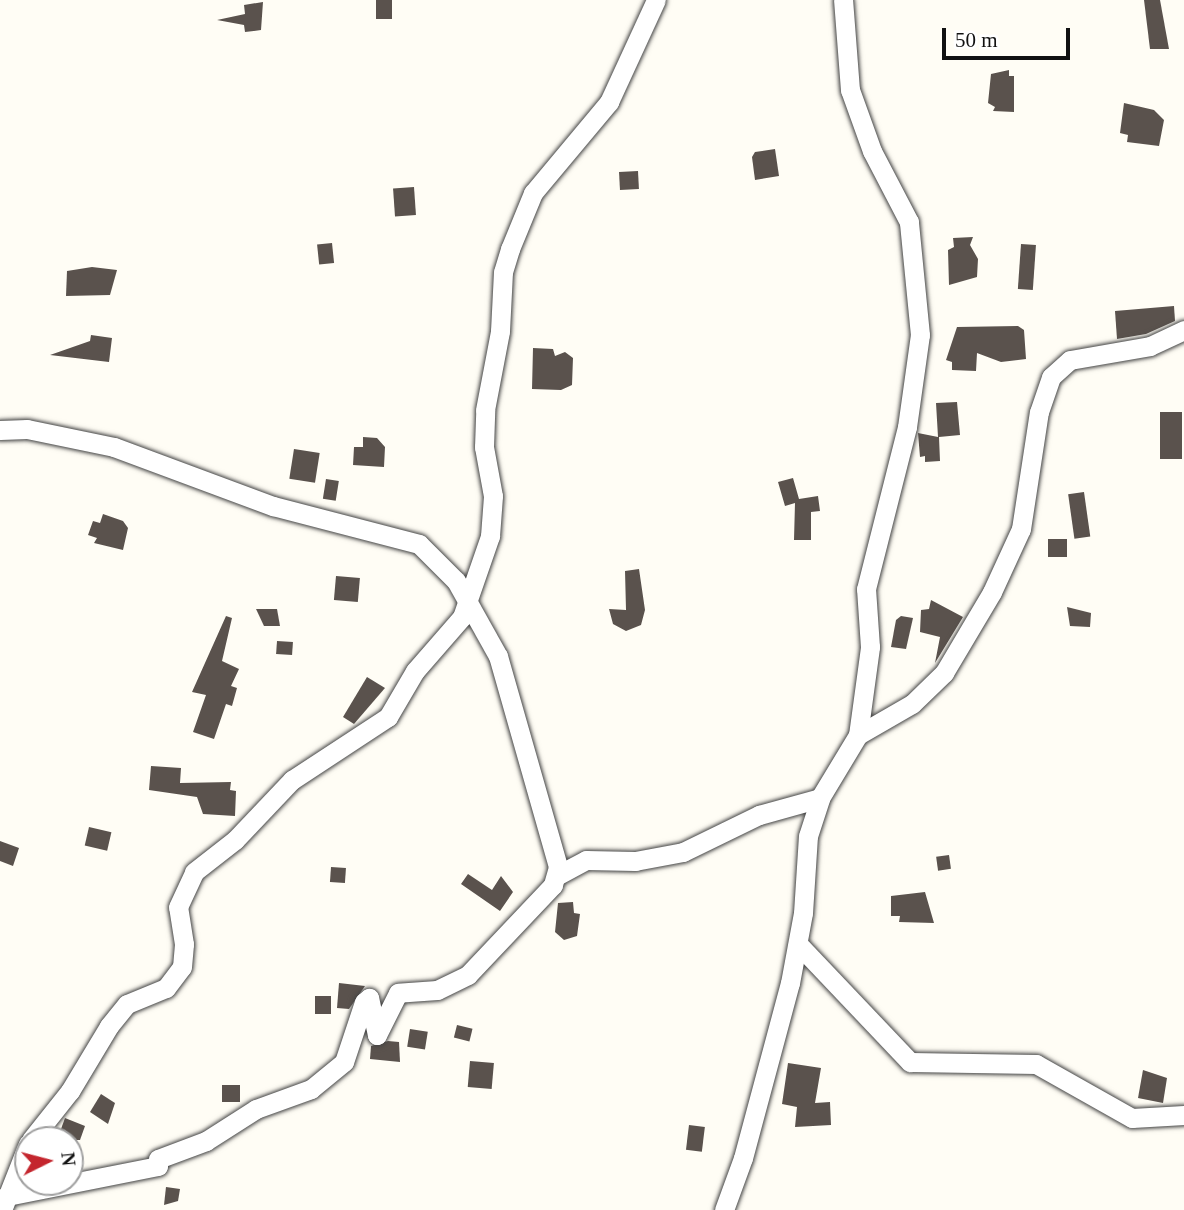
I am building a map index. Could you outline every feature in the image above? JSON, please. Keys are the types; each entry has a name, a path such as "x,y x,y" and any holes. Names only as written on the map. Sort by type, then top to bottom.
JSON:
{"street":[{"path":"43,1126 70,1091 109,1026 127,1004 166,988 182,967 184,944 178,907 194,872 235,840 292,780 388,717 415,671 452,632 469,600 490,536 493,496 484,447 485,410 500,331 506,260 533,193 622,80 656,0"},
{"path":"724,1210 743,1158 799,944 808,836 820,798 858,735 869,657 866,589 907,427 920,316 909,222 872,151 850,90 843,0"},
{"path":"858,735 912,704 944,673 992,592 1021,529 1039,412 1051,377 1070,360 1150,346 1184,330"},
{"path":"0,430 27,429 114,447 273,506 419,544 440,562 469,600 498,656 558,876"},
{"path":"4,1203 158,1166 158,1159 206,1141 256,1109 311,1089 344,1062 364,1002 369,998 377,1035 398,993 437,990 468,975 558,876 586,860 635,861 683,852 759,814 820,798"},
{"path":"799,944 910,1062 1036,1064 1132,1118 1184,1115"},
{"path":"4,1203 14,1180"}],"building":[{"path":"376,0 392,0 392,19 376,19"},
{"path":"1144,0 1160,0 1169,49 1150,49"},
{"path":"263,2 261,30 245,32 244,25 217,20 245,14 244,5"},
{"path":"1009,70 1009,76 1014,76 1014,112 993,111 995,107 988,103 991,74"},
{"path":"1124,103 1154,110 1164,120 1159,146 1127,142 1128,135 1120,133"},
{"path":"775,149 779,176 755,180 752,157 755,152"},
{"path":"638,171 639,189 620,190 619,172"},
{"path":"414,187 416,215 395,216 393,188"},
{"path":"973,237 970,245 978,259 977,277 949,285 948,250 954,247 953,238"},
{"path":"332,243 334,263 319,264 317,245"},
{"path":"1021,244 1036,245 1033,290 1018,289"},
{"path":"92,267 117,270 110,295 66,296 67,271"},
{"path":"1174,306 1175,321 1146,334 1117,339 1115,311"},
{"path":"1018,326 1024,330 1026,359 1001,362 977,353 976,371 952,370 952,362 946,360 957,327"},
{"path":"91,335 112,338 109,362 50,355 90,341"},
{"path":"533,348 553,349 555,356 565,352 573,358 572,385 561,390 532,389"},
{"path":"957,402 960,435 939,437 940,461 925,462 925,456 920,457 918,433 938,437 936,403"},
{"path":"1160,412 1182,412 1182,459 1160,459"},
{"path":"363,437 377,438 385,447 384,467 353,465 354,447 363,447"},
{"path":"294,449 320,453 315,483 289,479"},
{"path":"793,478 799,499 818,496 820,511 811,512 811,540 794,540 795,503 785,506 778,482"},
{"path":"326,479 339,481 336,501 323,499"},
{"path":"1084,492 1090,537 1074,539 1068,494"},
{"path":"103,514 123,521 128,528 123,550 94,543 97,538 88,535 93,521 100,523"},
{"path":"1048,539 1067,539 1067,557 1048,557"},
{"path":"639,569 645,610 641,625 626,631 613,624 609,609 626,610 625,571"},
{"path":"336,576 360,578 358,602 334,600"},
{"path":"931,600 963,617 935,663 940,637 920,632 921,610 929,609"},
{"path":"1067,607 1091,613 1090,627 1070,626"},
{"path":"256,609 277,609 280,626 264,626"},
{"path":"226,616 232,618 222,661 239,669 231,686 237,688 232,706 226,704 214,739 193,732 206,695 192,692"},
{"path":"901,616 913,618 906,649 891,647 896,620"},
{"path":"277,641 293,642 292,655 276,654"},
{"path":"367,677 385,688 354,724 343,717"},
{"path":"151,766 181,768 180,783 231,782 230,790 236,791 235,816 203,814 197,797 149,790"},
{"path":"89,827 111,832 107,851 85,846"},
{"path":"0,841 19,848 13,866 0,861"},
{"path":"949,855 951,869 938,871 936,857"},
{"path":"331,867 346,868 345,883 330,882"},
{"path":"468,874 492,890 501,876 513,892 500,911 461,884"},
{"path":"925,892 934,923 899,922 900,916 891,916 891,896"},
{"path":"573,902 574,913 580,914 577,936 564,940 555,932 558,903"},
{"path":"339,983 365,986 349,1009 337,1008"},
{"path":"315,996 331,996 331,1014 315,1014"},
{"path":"457,1025 473,1029 469,1041 454,1038"},
{"path":"410,1029 428,1032 425,1050 407,1047"},
{"path":"388,1041 399,1042 400,1062 370,1059 371,1046"},
{"path":"470,1061 494,1063 492,1089 468,1087"},
{"path":"788,1063 821,1068 815,1103 830,1102 831,1125 795,1127 797,1107 782,1104"},
{"path":"1143,1070 1167,1078 1163,1103 1138,1098"},
{"path":"222,1085 240,1085 240,1102 222,1102"},
{"path":"101,1094 115,1103 108,1124 90,1112"},
{"path":"65,1118 85,1126 84,1129 84,1126 62,1126"},
{"path":"689,1125 705,1127 702,1152 686,1150"},
{"path":"166,1187 180,1189 178,1201 164,1205"}]}
